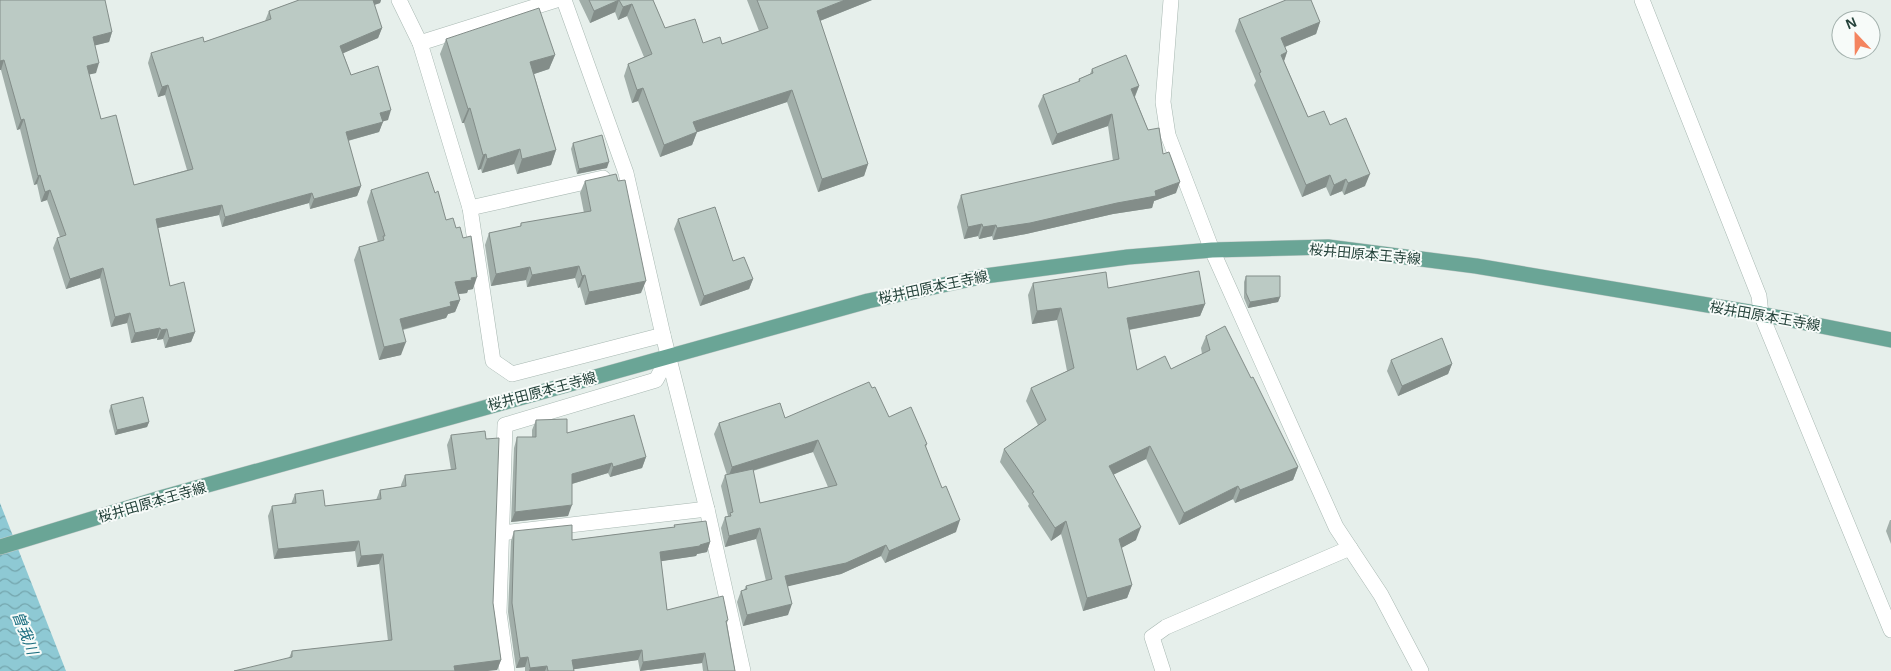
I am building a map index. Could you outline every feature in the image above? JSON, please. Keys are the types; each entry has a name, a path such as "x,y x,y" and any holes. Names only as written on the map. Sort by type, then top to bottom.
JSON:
{"main road":[{"name":"桜井田原本王寺線","path":"0,547 515,398 668,358 868,301 985,276 1128,257 1212,250 1338,249 1476,266 1761,314 1891,340"}],"street":[{"path":"399,0 420,43 470,208 493,360 512,374 663,335"},
{"path":"420,43 556,0"},
{"path":"564,0 626,173 743,671"},
{"path":"1171,0 1163,102 1168,135 1212,250 1336,527 1381,595 1421,671"},
{"path":"1642,0 1759,296 1761,314 1891,630"},
{"path":"470,208 626,173"},
{"path":"508,671 499,613 505,425 656,380 668,358"},
{"path":"501,533 706,509"},
{"path":"1163,671 1152,636 1166,627 1350,548"}],"water":[{"name":"曽我川","path":"0,503 66,671 0,671"}],"building":[{"path":"0,0 105,0 112,32 93,37 99,63 87,66 101,119 116,115 134,185 193,169 168,85 162,87 151,53 203,37 204,42 271,19 269,11 299,0 373,0 382,28 340,46 351,75 378,66 391,110 380,113 383,122 346,132 361,186 314,199 312,193 225,217 222,205 156,219 170,286 184,282 195,332 169,338 167,329 161,330 160,328 135,333 130,313 115,317 103,268 70,279 57,238 66,235 50,190 45,192 40,175 38,176 24,119 21,120 4,60 0,61"},
{"path":"589,0 619,0 594,11"},
{"path":"619,0 653,0 665,28 695,19 703,43 720,37 722,44 768,28 757,0 845,0 817,11 868,164 822,179 792,90 693,122 697,132 664,145 643,88 637,90 628,64 652,54 632,4 623,7"},
{"path":"1286,0 1311,0 1320,22 1281,38 1287,52 1281,55 1308,117 1324,111 1330,125 1346,118 1370,174 1348,183 1346,179 1334,185 1330,175 1306,185 1259,73 1261,72 1239,19"},
{"path":"539,8 555,55 530,62 556,150 522,159 520,149 487,159 486,154 483,155 470,108 468,109 446,39"},
{"path":"1126,55 1139,86 1131,89 1148,130 1159,128 1163,154 1169,152 1180,182 1155,191 1156,196 1030,223 997,228 996,225 983,227 982,224 968,227 961,195 1119,159 1112,114 1057,134 1043,95 1080,81 1079,79 1093,73 1092,69"},
{"path":"602,135 609,162 579,169 573,143"},
{"path":"428,172 435,193 438,191 446,220 453,218 456,228 460,227 463,238 471,236 477,277 471,278 472,280 455,282 460,300 450,302 451,306 400,319 406,342 384,347 359,247 384,240 383,236 385,236 371,190"},
{"path":"616,174 618,181 625,180 646,281 589,292 585,275 582,276 579,266 532,275 530,267 496,274 489,233 521,226 521,223 591,211 585,181"},
{"path":"715,207 733,261 744,257 753,279 704,296 678,219"},
{"path":"1199,271 1205,304 1127,318 1137,370 1165,356 1171,369 1210,350 1206,336 1225,326 1298,467 1240,490 1238,486 1184,513 1150,446 1109,466 1141,527 1119,539 1132,585 1087,598 1066,521 1055,528 1032,493 1034,492 1004,449 1046,420 1031,388 1074,368 1061,308 1037,311 1033,283 1106,272 1108,288"},
{"path":"1246,276 1280,276 1280,297 1250,302 1246,293"},
{"path":"1442,338 1452,364 1402,386 1391,360"},
{"path":"869,382 872,388 875,387 889,417 911,407 927,444 925,445 942,488 946,486 960,520 889,551 886,545 846,563 785,576 792,604 747,615 741,591 747,589 746,586 772,579 760,528 729,536 725,517 731,516 730,513 733,512 725,475 753,469 760,503 837,485 818,440 732,467 719,423 780,403 785,418"},
{"path":"143,397 149,422 117,430 111,405"},
{"path":"634,415 646,457 613,467 612,463 572,474 572,505 515,512 517,437 536,437 536,420 567,419 567,433"},
{"path":"485,431 486,439 499,438 493,603 501,660 454,666 455,671 234,671 292,657 292,651 392,640 383,554 361,556 359,541 278,549 272,506 296,503 295,494 323,490 325,506 381,499 380,490 406,486 405,475 456,469 451,435"},
{"path":"706,521 710,542 700,546 660,552 667,610 723,596 735,671 708,671 705,653 643,662 642,650 572,660 574,671 548,671 547,666 530,668 528,657 520,658 512,603 514,531 572,525 572,540 675,527 674,525"}]}
